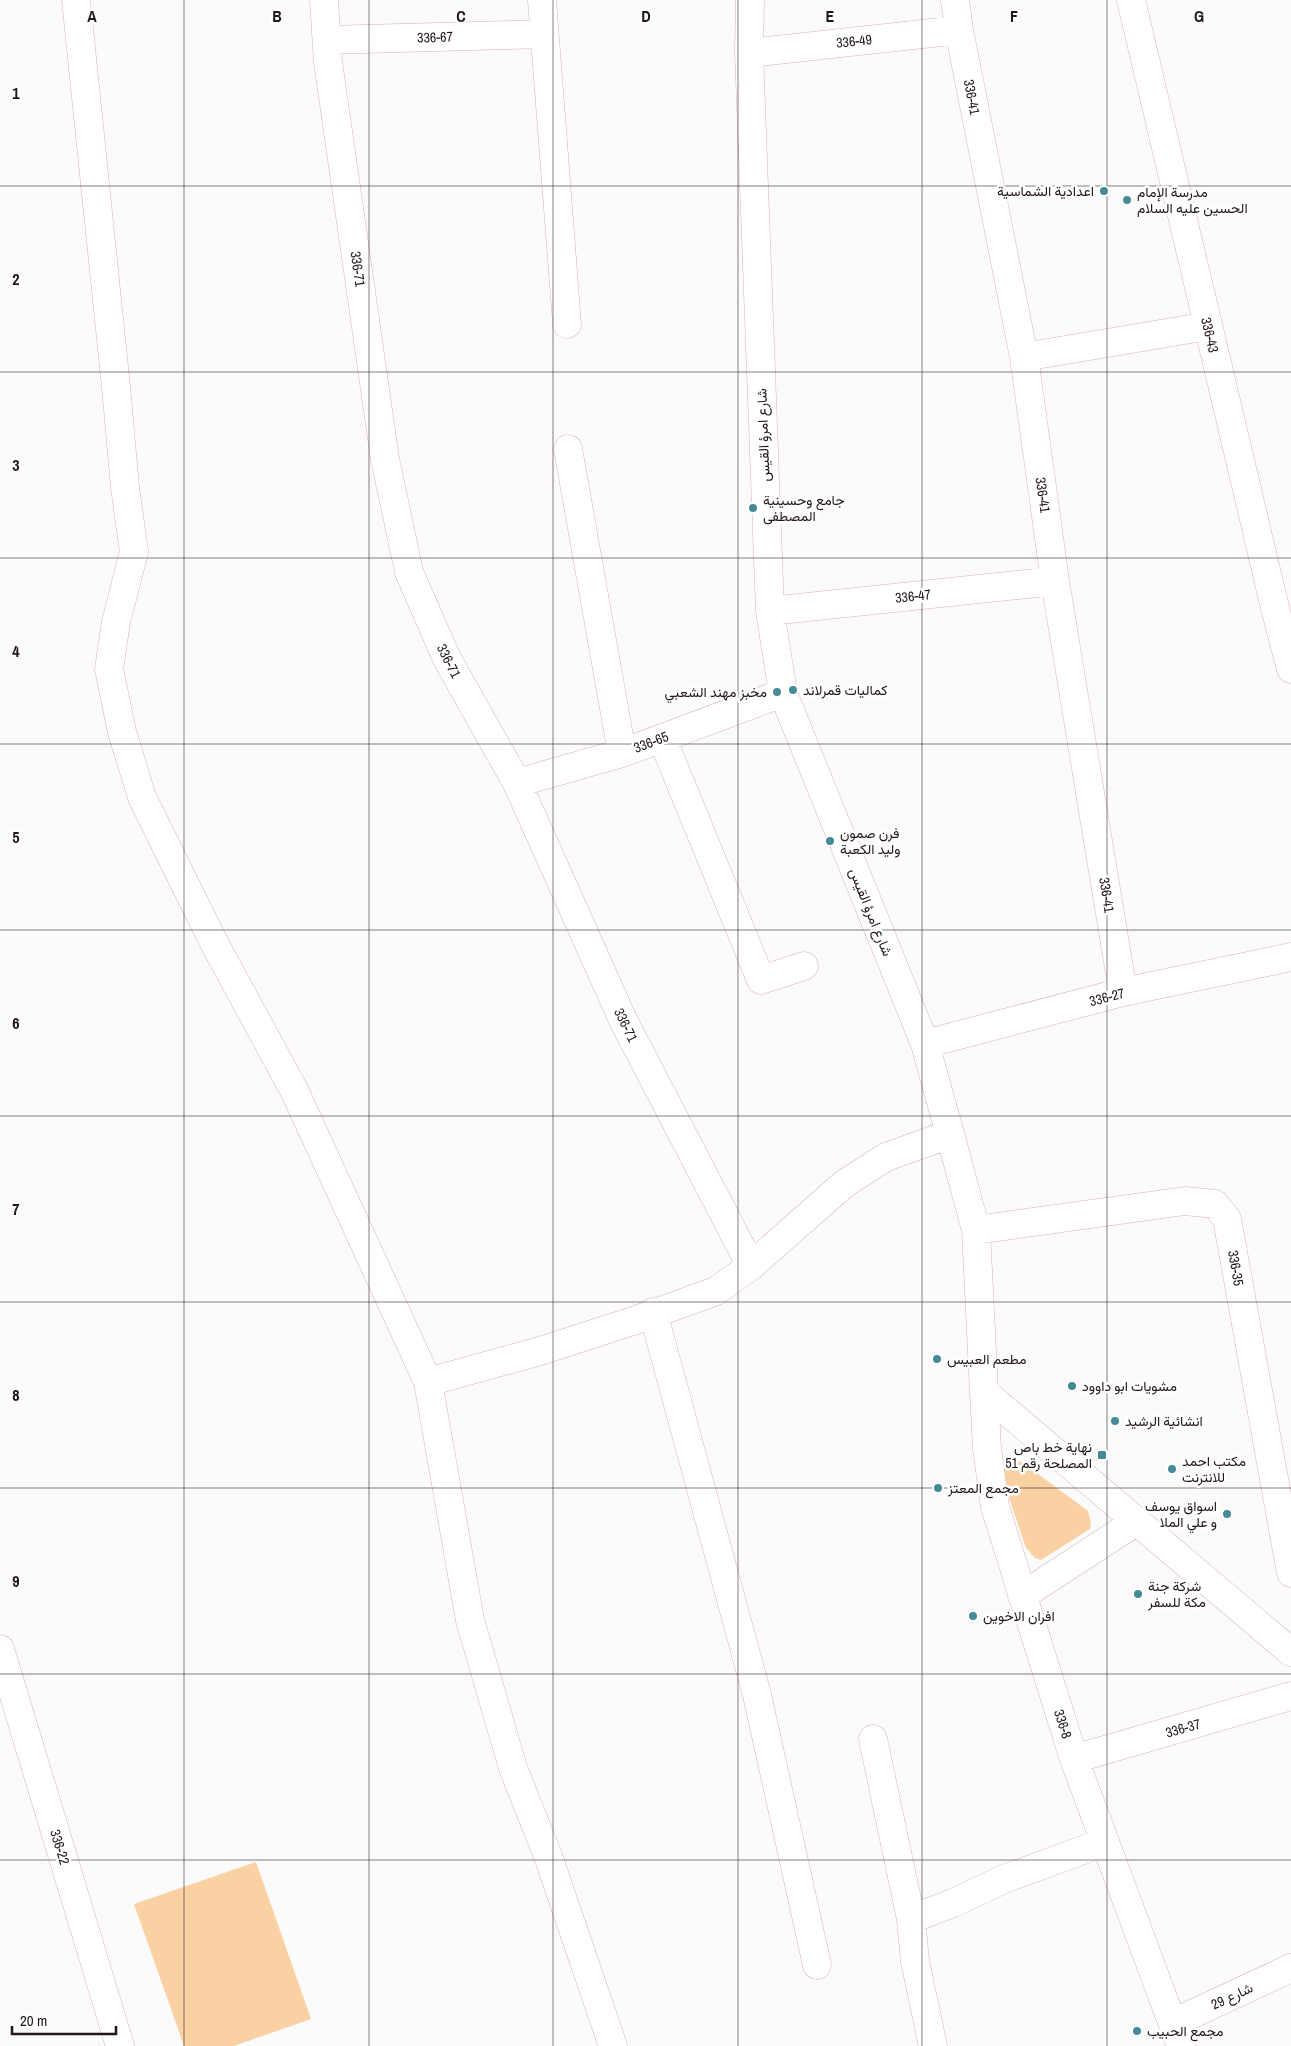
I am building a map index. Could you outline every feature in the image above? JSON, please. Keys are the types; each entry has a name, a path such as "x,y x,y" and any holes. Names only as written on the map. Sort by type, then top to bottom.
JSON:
{"street":[{"path":"76,0 125,487 134,552 116,622 109,669 122,732 142,797 213,940 294,1090 428,1382 470,1620 513,1768 548,1856 613,2046"},
{"name":"336-71","path":"324,0 328,62 385,459 408,572 446,659 517,783 623,1020 751,1266"},
{"path":"542,0 567,324"},
{"name":"شارع امرؤ القيس","path":"750,0 749,53 770,611 783,693 925,1044 976,1230 984,1392"},
{"name":"336-41","path":"955,0 959,30 1024,357 1055,581 1123,992"},
{"name":"336-43","path":"1131,0 1291,669"},
{"name":"336-49","path":"749,53 959,30"},
{"name":"336-67","path":"327,40 544,34"},
{"path":"1024,357 1208,326"},
{"path":"568,449 622,753"},
{"name":"336-47","path":"770,611 1055,581"},
{"name":"336-65","path":"517,783 622,753 783,693"},
{"path":"662,738 761,980 804,966"},
{"name":"336-27","path":"925,1044 1123,992 1291,957"},
{"path":"428,1382 540,1351 716,1290 751,1266 844,1184 886,1157 950,1134"},
{"name":"336-35","path":"976,1230 1185,1201 1215,1204 1227,1219 1291,1573"},
{"path":"653,1312 756,1695 817,1965"},
{"path":"984,1392 1291,1652"},
{"name":"336-8","path":"984,1392 987,1448 995,1507 1074,1759 1177,2035"},
{"path":"1022,1596 1137,1521"},
{"name":"336-22","path":"0,1649 120,2046"},
{"name":"336-37","path":"1074,1759 1291,1696"},
{"path":"873,1739 910,1919 915,1961 934,2046"},
{"path":"910,1919 953,1903 1004,1879 1106,1842"},
{"name":"شارع 29","path":"1177,2035 1290,1970"}],"shaded area":[{"path":"1007,1460 1022,1462 1088,1511 1091,1523 1090,1529 1041,1560 1035,1558 1026,1548 1001,1474 1001,1466"},
{"path":"256,1862 311,2019 234,2046 184,2046 134,1904"}],"place":[{"name":"اعدادية الشماسية","path":"1104,191"},
{"name":"مدرسة الإمام الحسين عليه السلام","path":"1127,200"},
{"name":"جامع وحسينية المصطفى","path":"753,508"},
{"name":"كماليات قمرلاند","path":"793,690"},
{"name":"مخبز مهند الشعبي","path":"777,692"},
{"name":"فرن صمون وليد الكعبة","path":"830,841"},
{"name":"مطعم العبيس","path":"937,1359"},
{"name":"مشويات ابو داوود","path":"1072,1386"},
{"name":"انشائية الرشيد","path":"1115,1421"},
{"name":"نهاية خط باص المصلحة رقم 51","path":"1102,1455"},
{"name":"مكتب احمد للانترنت","path":"1172,1469"},
{"name":"مجمع المعتز","path":"938,1488"},
{"name":"اسواق يوسف و علي الملا","path":"1227,1514"},
{"name":"شركة جنة مكة للسفر","path":"1138,1594"},
{"name":"افران الاخوين","path":"973,1616"},
{"name":"مجمع الحبيب","path":"1137,2031"}]}
